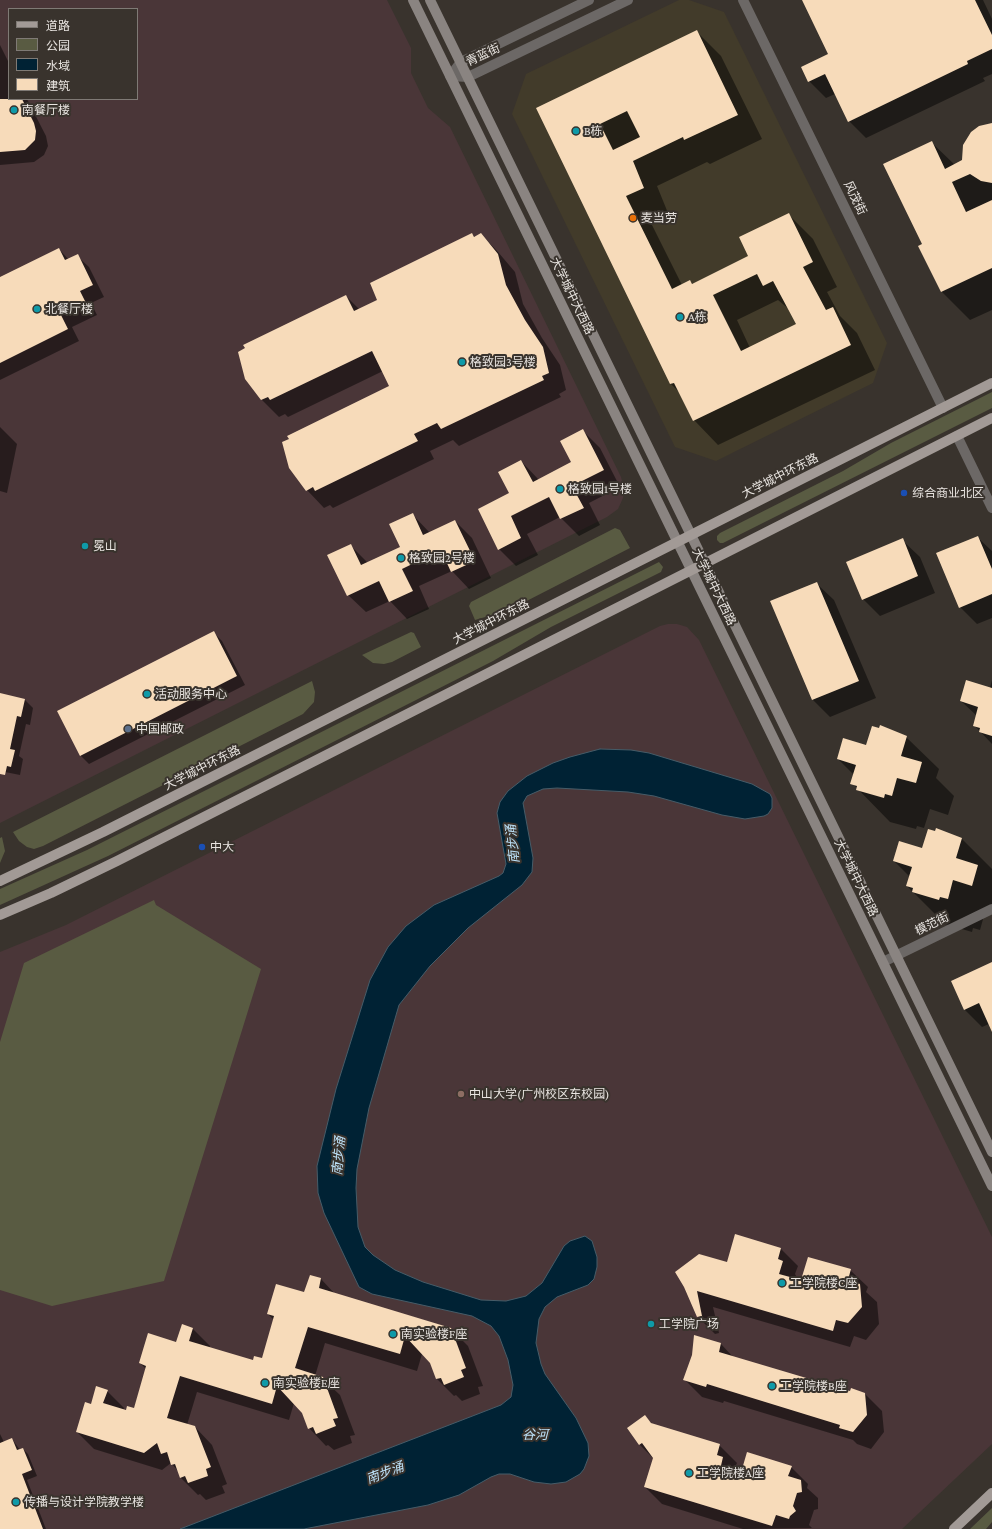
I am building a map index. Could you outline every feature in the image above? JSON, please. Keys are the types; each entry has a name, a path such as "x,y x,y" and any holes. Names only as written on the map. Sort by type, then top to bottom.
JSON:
{"main road":[{"name":"大学城中大西路","path":"413,0 992,1186"},
{"name":"大学城中大西路","path":"430,0 992,1152"},
{"name":"大学城中环东路","path":"0,881 103,832 692,536 992,383"},
{"path":"0,915 117,861 992,418"},
{"path":"954,1529 992,1493"}],"street":[{"name":"青蓝街","path":"450,76 460,62 589,0"},
{"name":"青蓝街","path":"450,76 468,77 628,0"},
{"name":"风茂街","path":"743,0 943,408"},
{"path":"957,436 992,508"},
{"name":"模范街","path":"882,962 992,909"}],"shaded area":[{"path":"0,0 387,0 411,48 411,73 428,108 450,127 621,477 624,489 623,498 618,509 607,517 0,823"},
{"path":"679,0 689,0 724,12 887,343 873,383 716,461 675,447 512,114 526,74"},
{"name":"中山大学(广州校区东校园)","path":"677,624 687,627 699,640 992,1237 992,1444 902,1529 0,1529 0,952 66,925 660,626"}],"green space":[{"path":"992,392 992,408 723,543 720,543 717,540 717,536 720,533 843,471 891,443"},
{"path":"615,528 620,530 630,548 509,610 475,620 469,606 471,602"},
{"path":"659,562 663,567 661,572 551,627 493,661 108,856 0,905 0,889 87,850"},
{"path":"411,632 414,633 421,647 392,662 384,664 373,663 362,655"},
{"path":"312,681 315,692 314,702 303,714 43,846 34,849 27,847 19,841 13,832"},
{"path":"2,837 5,851 0,863 0,838"},
{"path":"154,900 156,905 261,969 164,1281 52,1306 0,1290 0,1042 24,963"},
{"path":"992,1508 992,1522 986,1529 970,1529"}],"water":[{"name":"谷河","path":"600,749 631,750 649,753 752,784 770,794 772,798 772,808 768,814 764,816 745,819 722,815 654,796 628,792 557,788 543,789 527,796 523,803 533,858 532,872 522,885 468,928 430,966 399,1005 369,1108 357,1169 356,1188 358,1227 365,1247 373,1255 395,1270 423,1282 481,1300 506,1301 526,1296 542,1283 564,1246 570,1241 585,1236 592,1241 597,1257 597,1267 594,1279 588,1285 557,1297 545,1307 539,1319 536,1343 545,1374 576,1418 588,1443 589,1456 584,1469 580,1474 566,1482 551,1484 534,1482 510,1474 499,1474 459,1495 428,1505 304,1529 180,1529 501,1405 511,1397 513,1385 508,1360 499,1336 491,1326 472,1316 372,1294 359,1287 324,1213 318,1193 317,1166 336,1089 370,980 388,947 406,926 434,905 503,873 506,864 497,813 500,802 508,791 527,776 553,763"}],"building":[{"path":"802,0 975,0 992,35 992,49 967,61 968,64 848,122 825,74 808,82 801,67 828,54"},
{"path":"697,30 738,115 684,140 683,137 633,161 644,188 626,196 672,289 690,280 692,284 748,256 739,237 789,213 813,262 803,267 826,310 833,307 851,345 693,421 674,383 670,384 536,108","holes":["627,111 640,137 613,150 600,124","757,274 763,286 773,281 796,324 741,351 713,295"]},
{"name":"南餐厅楼","path":"0,99 22,100 34,123 36,131 35,140 25,150 0,152"},
{"path":"992,123 992,183 981,181 970,174 952,182 966,212 992,200 992,268 941,292 918,246 922,244 883,164 932,141 945,169 962,160 963,145 971,132 979,126"},
{"name":"格致园3号楼","path":"472,233 474,237 481,233 498,254 506,285 525,320 543,347 549,373 542,376 544,380 441,429 437,423 414,434 418,441 315,491 313,487 306,491 289,468 282,442 289,439 287,436 389,386 372,351 270,400 268,397 261,400 245,379 238,352 245,348 243,345 346,295 354,311 377,300 370,283"},
{"name":"北餐厅楼","path":"59,248 65,260 78,254 93,285 80,291 86,303 61,315 68,329 0,363 0,277"},
{"name":"格致园1号楼","path":"583,429 604,470 572,486 584,508 560,519 549,497 511,516 521,538 498,550 478,509 509,493 498,472 521,460 533,482 571,462 560,441"},
{"name":"格致园2号楼","path":"413,513 423,535 455,520 475,561 451,572 441,550 402,569 413,591 389,602 379,581 347,596 327,555 351,544 361,565 400,547 389,524"},
{"path":"978,536 992,569 992,594 959,608 936,553"},
{"path":"903,538 918,576 862,600 846,562"},
{"path":"817,582 859,681 812,700 770,601"},
{"name":"活动服务中心","path":"214,631 237,676 80,756 57,711"},
{"path":"966,680 992,688 992,736 979,732 980,728 973,726 978,707 960,701"},
{"path":"0,693 25,699 21,717 17,716 10,749 15,750 11,767 7,766 5,775 0,774"},
{"path":"880,725 907,736 901,756 922,762 916,783 897,778 892,796 885,794 884,798 856,790 857,786 850,784 856,765 837,759 843,738 866,745 872,726 879,728"},
{"path":"936,828 962,838 956,858 978,865 972,886 953,880 948,899 940,897 939,900 912,892 913,888 906,886 912,867 893,861 899,841 922,848 928,829 935,831"},
{"path":"992,962 992,1032 979,1003 964,1010 951,981"},
{"name":"工学院楼C座","path":"735,1234 781,1248 778,1259 783,1261 779,1274 801,1280 808,1257 851,1269 848,1280 860,1284 862,1307 848,1323 836,1320 833,1331 697,1291 702,1316 697,1317 684,1287 675,1272 699,1254 727,1262"},
{"path":"310,1275 321,1278 319,1288 451,1328 466,1368 461,1370 464,1377 444,1385 441,1378 436,1379 430,1363 405,1336 400,1354 308,1327 295,1368 323,1377 338,1418 333,1419 336,1426 316,1434 313,1427 308,1429 302,1413 277,1386 272,1404 180,1376 167,1418 195,1426 211,1467 206,1469 208,1476 188,1483 185,1476 180,1478 175,1464 171,1465 167,1452 161,1454 157,1443 144,1453 76,1432 85,1402 91,1404 96,1386 108,1390 103,1403 126,1410 127,1406 134,1408 146,1366 139,1363 148,1333 176,1342 182,1324 193,1328 189,1341 253,1360 254,1356 262,1358 274,1316 267,1314 276,1284 304,1292"},
{"name":"工学院楼B座","path":"694,1335 721,1343 719,1352 850,1391 851,1388 865,1393 867,1415 853,1432 839,1428 840,1425 707,1384 706,1387 683,1380 692,1355"},
{"name":"工学院楼A座","path":"645,1415 651,1423 720,1444 717,1455 723,1457 720,1470 740,1476 747,1452 792,1466 788,1476 801,1480 802,1492 797,1493 793,1506 796,1511 790,1516 789,1519 776,1515 772,1526 644,1487 653,1458 642,1443 639,1445 627,1428"},
{"name":"传播与设计学院教学楼","path":"12,1438 17,1450 23,1448 32,1470 22,1474 43,1529 0,1529 0,1443"}],"place":[{"name":"南餐厅楼","path":"14,110"},
{"name":"B栋","path":"576,131"},
{"name":"麦当劳","path":"633,218"},
{"name":"北餐厅楼","path":"37,309"},
{"name":"A栋","path":"680,317"},
{"name":"格致园3号楼","path":"462,362"},
{"name":"格致园1号楼","path":"560,489"},
{"name":"综合商业北区","path":"904,493"},
{"name":"冕山","path":"85,546"},
{"name":"格致园2号楼","path":"401,558"},
{"name":"活动服务中心","path":"147,694"},
{"name":"中国邮政","path":"128,729"},
{"name":"中大","path":"202,847"},
{"name":"中山大学(广州校区东校园)","path":"461,1094"},
{"name":"工学院楼C座","path":"782,1283"},
{"name":"工学院广场","path":"651,1324"},
{"name":"南实验楼F座","path":"393,1334"},
{"name":"南实验楼E座","path":"265,1383"},
{"name":"工学院楼B座","path":"772,1386"},
{"name":"工学院楼A座","path":"689,1473"},
{"name":"传播与设计学院教学楼","path":"16,1502"}],"water label":[{"name":"南步涌","path":"513,844"},
{"name":"南步涌","path":"339,1156"},
{"name":"南步涌","path":"385,1473"}]}
